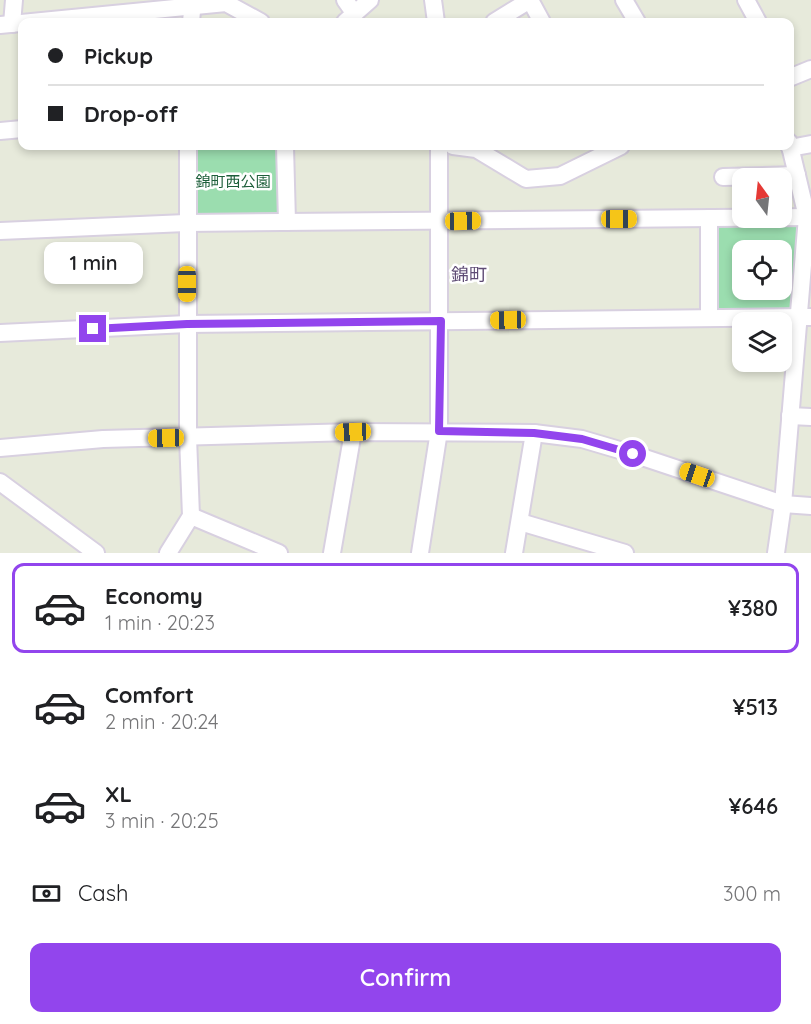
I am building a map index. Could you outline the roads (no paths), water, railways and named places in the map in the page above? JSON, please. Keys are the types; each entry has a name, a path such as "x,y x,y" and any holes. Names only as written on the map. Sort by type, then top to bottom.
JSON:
{"street":[{"path":"6,24 14,0"},
{"path":"345,0 350,18 370,0"},
{"path":"434,0 436,18"},
{"path":"501,18 530,0 540,18"},
{"path":"624,0 635,18"},
{"path":"746,0 756,18"},
{"path":"57,18 192,2 226,3 254,18"},
{"path":"191,18 192,2"},
{"path":"794,76 811,69"},
{"path":"0,131 18,129"},
{"path":"794,145 811,144"},
{"path":"168,553 191,516 186,222 188,150"},
{"path":"285,150 287,222"},
{"path":"420,553 439,431 441,321 439,150"},
{"path":"478,150 526,179 560,176 609,150"},
{"path":"776,553 783,504 790,417 805,317 809,217 791,150"},
{"path":"723,177 797,174"},
{"path":"0,231 186,222 809,217"},
{"path":"709,218 709,318"},
{"path":"0,333 187,324 805,317"},
{"path":"790,417 811,417"},
{"path":"332,553 353,432"},
{"path":"0,448 103,439 353,432 534,433 582,439 783,504 811,506"},
{"path":"514,553 534,433"},
{"path":"0,482 96,553"},
{"path":"191,516 279,553"},
{"path":"520,522 625,553"}],"district":[{"name":"錦町","path":"469,275"}],"park label":[{"name":"錦町西公園","path":"233,182"}]}
